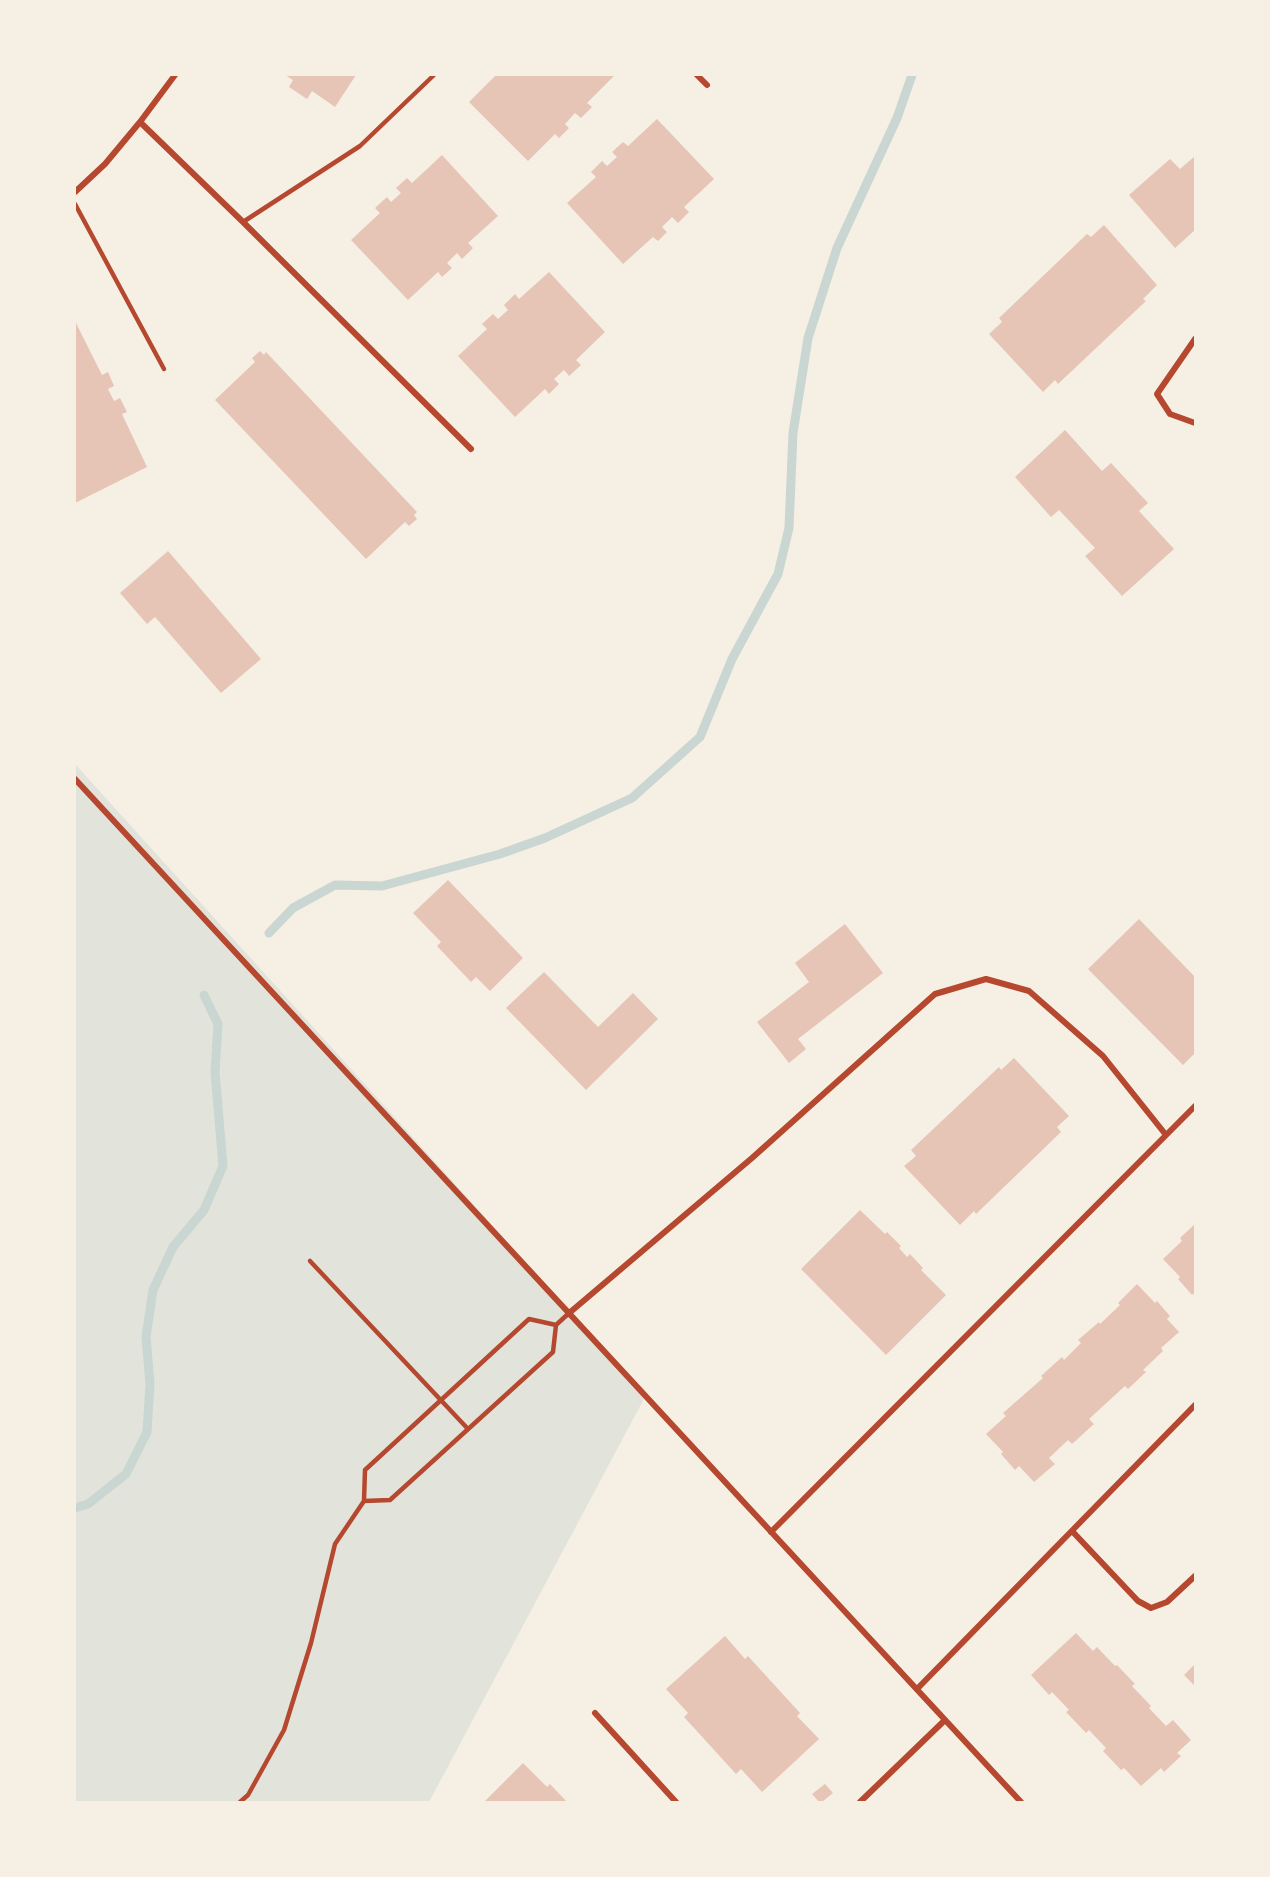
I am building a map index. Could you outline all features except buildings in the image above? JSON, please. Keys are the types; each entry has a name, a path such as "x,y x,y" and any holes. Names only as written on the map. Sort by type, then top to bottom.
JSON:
{"street":[{"path":"75,192 105,164 175,75"},
{"path":"697,75 707,86"},
{"path":"140,122 471,449"},
{"path":"1195,339 1157,394 1170,414 1195,423"},
{"path":"75,779 1021,1802"},
{"path":"568,1314 752,1158 935,994 986,979 1029,991 1103,1056 1166,1135"},
{"path":"771,1532 1195,1106"},
{"path":"917,1689 1194,1407"},
{"path":"1072,1531 1138,1601 1151,1608 1167,1602 1195,1576"},
{"path":"595,1713 676,1802"},
{"path":"860,1802 945,1720"}],"lane":[{"path":"243,222 360,146 434,75"},
{"path":"75,204 164,369"},
{"path":"310,1261 468,1429"},
{"path":"364,1501 390,1500 553,1352 556,1325 568,1314"},
{"path":"240,1802 248,1795 284,1730 311,1643 335,1544 364,1501 365,1470 529,1319 556,1325"}],"shaded area":[{"path":"75,764 646,1395 429,1802 75,1802"}],"waterway":[{"path":"269,933 293,908 335,885 382,886 500,854 545,838 632,798 700,737 732,659 778,574 789,528 793,433 808,338 837,248 897,118 912,75"},
{"path":"75,1508 88,1504 126,1474 147,1432 150,1384 146,1337 153,1290 173,1247 204,1210 223,1166 215,1072 218,1024 204,995"}]}
